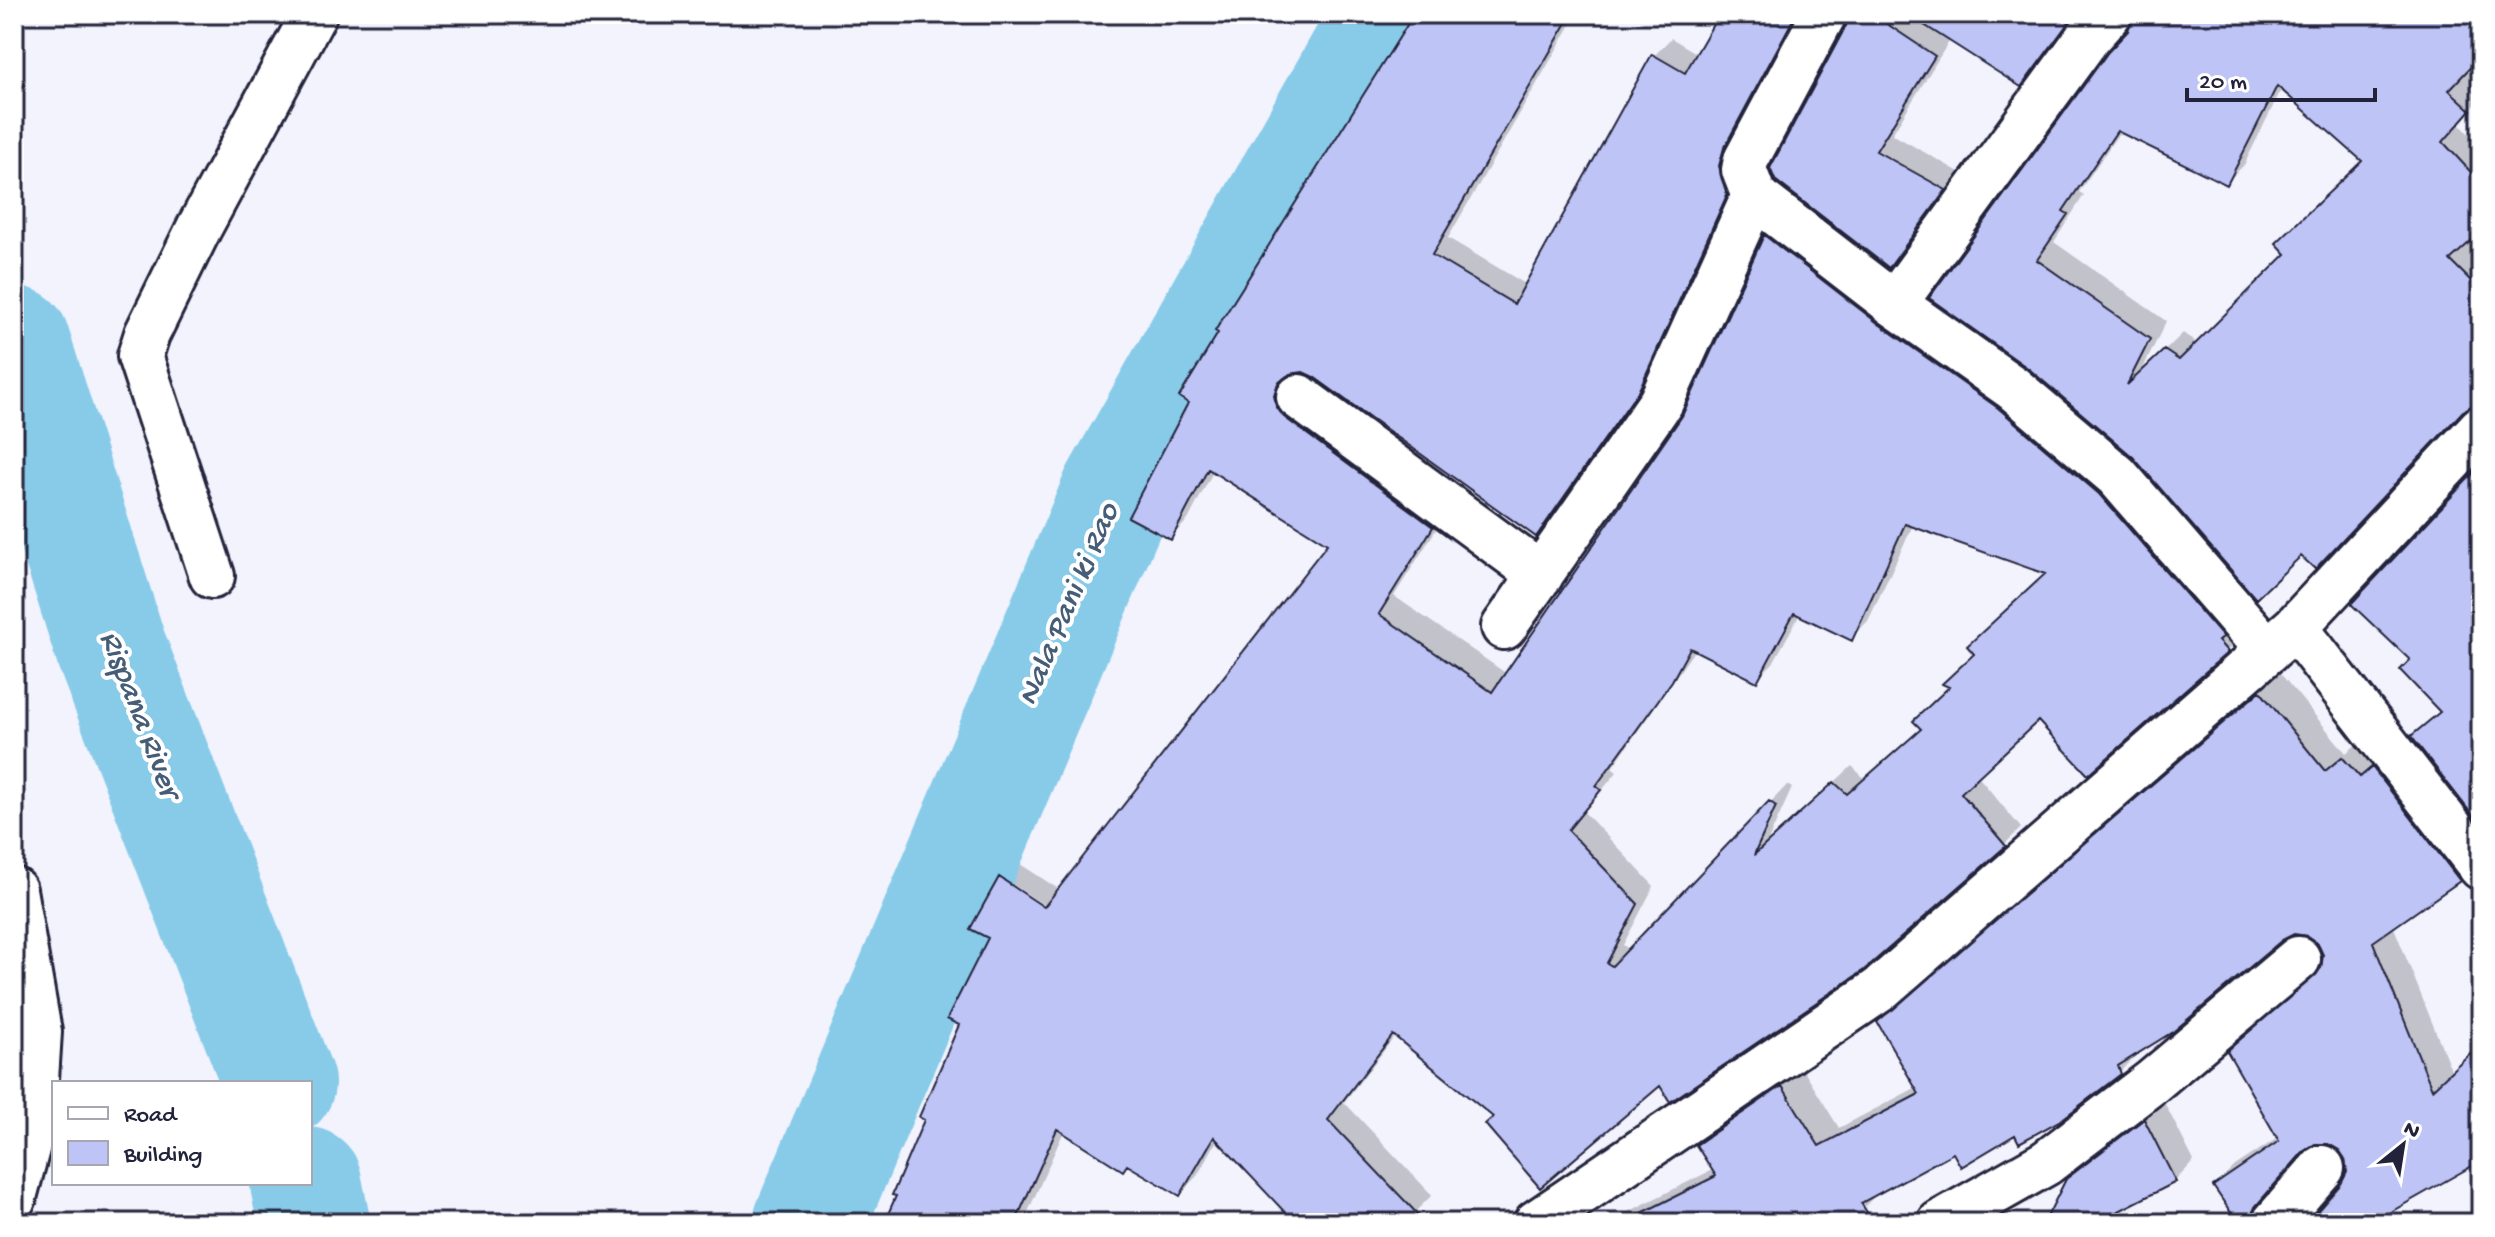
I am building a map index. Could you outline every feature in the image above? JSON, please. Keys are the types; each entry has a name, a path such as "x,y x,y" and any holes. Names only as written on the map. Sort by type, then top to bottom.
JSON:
{"street":[{"path":"212,576 140,356 142,345 199,228 314,14"},
{"path":"1824,14 1746,160 1744,170 1754,196 1894,304 2013,388 2117,476 2281,639 2481,867"},
{"path":"1894,304 2089,36 2109,14"},
{"path":"1504,627 1661,402 1754,196"},
{"path":"1299,397 1541,575"},
{"path":"1536,1223 1879,990 2281,639 2481,428"},
{"path":"14,890 39,1032 33,1126 14,1197"},
{"path":"1940,1223 2058,1154 2152,1082 2298,959"},
{"path":"2274,1223 2322,1168"}],"building":[{"path":"1414,14 1572,14 1432,255 1514,304 1652,54 1685,73 1719,14 1796,14 1724,148 1719,166 1727,195 1639,390 1536,537 1314,377 1303,372 1290,374 1278,383 1274,395 1276,406 1284,417 1433,527 1379,614 1492,692 1682,416 1764,235 1879,324 1998,408 2099,494 2223,637 2218,641 2228,652 2088,775 2038,721 1961,793 2006,846 1864,970 1670,1102 1660,1086 1540,1188 1485,1124 1493,1117 1393,1035 1328,1120 1426,1223 1295,1223 1214,1137 1180,1196 1127,1165 1123,1171 1057,1129 1015,1223 884,1223 896,1196 892,1195 924,1120 919,1117 959,1025 947,1019 988,938 970,929 999,877 1044,907 1327,544 1208,469 1171,540 1128,517 1188,403 1179,397 1218,333 1215,331","holes":["1905,524 2045,574 1967,646 1974,654 1942,684 1949,687 1913,721 1921,729 1847,794 1834,782 1754,855 1776,806 1769,801 1612,966 1607,963 1638,904 1568,830 1601,790 1596,786 1672,681 1690,648 1757,682 1794,613 1852,641"]},
{"path":"1849,14 1872,14 1935,56 1876,151 1946,190 1889,268 1775,180 1770,168 1846,26"},
{"path":"1907,14 2075,14 2021,87"},
{"path":"2133,14 2481,14 2481,56 2449,90 2471,110 2443,142 2481,183 2481,232 2450,260 2481,291 2481,404 2463,411 2315,569 2301,556 2256,599 2133,457 2029,369 1929,298 2108,52 2128,31","holes":["2277,86 2362,161 2276,243 2286,254 2179,360 2164,350 2127,385 2150,339 2037,260 2068,214 2063,211 2117,131 2227,185"]},
{"path":"2481,465 2481,826 2411,736 2440,712 2400,670 2410,660 2351,604"},
{"path":"2260,691 2325,771 2342,757 2360,777 2372,767 2460,881 2373,942 2432,1089 2481,1043 2481,1161 2371,1223 2307,1223 2341,1184 2347,1172 2345,1159 2339,1150 2328,1144 2315,1144 2303,1152 2255,1207 2250,1223 2238,1223 2213,1186 2279,1141 2227,1051 2321,968 2323,955 2318,944 2307,936 2294,934 2282,940 2174,1031 2118,1066 2121,1074 2061,1120 2019,1143 2015,1135 1961,1167 1953,1153 1861,1203 1874,1223 1622,1223 1716,1176 1696,1145 1782,1086 1819,1146 1919,1094 1877,1022"},
{"path":"2144,1119 2176,1182 2109,1216 2106,1223 2044,1223 2066,1179"}],"waterway":[{"name":"Nala Pani ki Rao","path":"809,1223 1117,493 1388,14"},
{"name":"Rispana River","path":"14,342 111,649 278,1081"},
{"name":"Rispana River","path":"306,1185 314,1223"}]}
